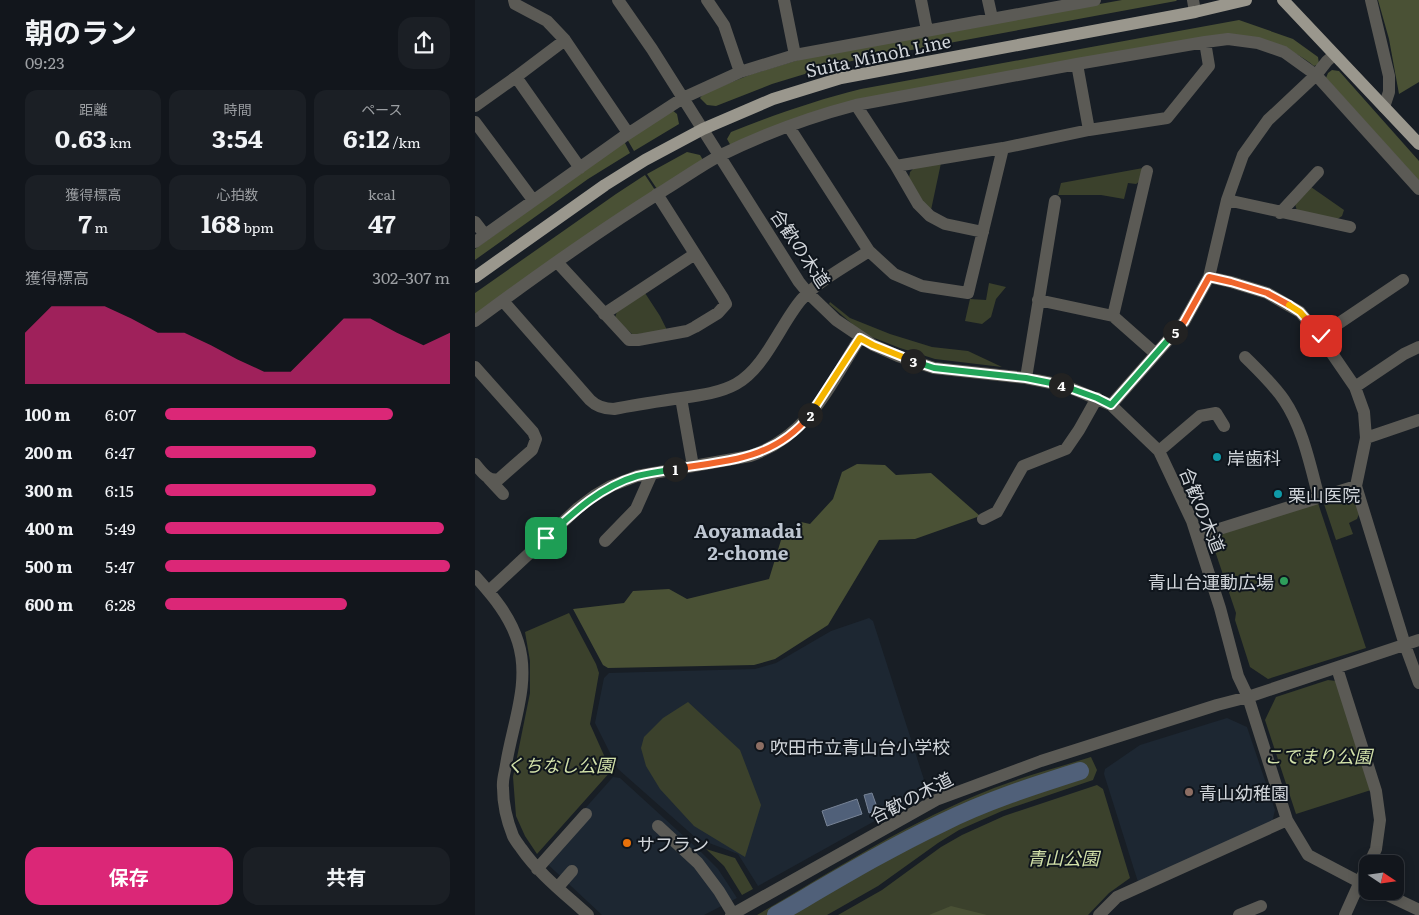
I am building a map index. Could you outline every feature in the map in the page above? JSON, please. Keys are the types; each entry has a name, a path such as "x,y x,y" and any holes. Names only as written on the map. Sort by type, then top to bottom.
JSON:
{"main road":[{"name":"Suita Minoh Line","path":"475,277 605,185 645,160 703,129 773,99 841,78 1194,6 1246,0"},
{"path":"1283,0 1419,144"}],"street":[{"path":"514,0 515,4 547,21 565,40 628,134"},
{"name":"合歓の木道","path":"618,0 653,49 799,282 836,320 873,345 934,368 1026,378 1066,386 1097,398 1111,405 1159,451 1192,521 1220,608 1238,676 1248,697 1217,705 1041,761 936,800 732,915"},
{"path":"707,0 723,24 740,72"},
{"path":"783,0 795,55"},
{"path":"921,0 927,30"},
{"path":"988,0 992,18"},
{"path":"475,222 480,238 628,134 683,98 740,72 795,55 1095,0"},
{"path":"1371,0 1389,76 1389,92 1384,107"},
{"path":"475,321 606,227 657,194 720,156 760,137 823,113 856,105 1205,42 1229,39 1258,43 1284,52 1316,75 1419,189"},
{"path":"475,106 516,78 565,40"},
{"path":"895,166 1003,148 1089,130 1167,118 1209,66 1205,42"},
{"path":"1111,405 1184,322 1209,277 1227,200 1243,155 1269,120 1334,55"},
{"path":"1077,64 1089,130"},
{"path":"516,78 580,168"},
{"path":"856,105 919,204 930,216 945,224 983,232"},
{"path":"475,122 533,200"},
{"path":"789,127 869,251 894,274 922,286 968,293 1003,148"},
{"path":"1113,316 1147,171"},
{"path":"1281,212 1319,172"},
{"path":"557,262 627,339 635,340 687,331 718,313 724,307 725,302 657,194"},
{"path":"1227,200 1350,228"},
{"path":"1026,378 1055,201"},
{"path":"503,301 590,400 593,410 614,409 681,398 726,388 737,383 749,375 757,365 808,293 869,251"},
{"path":"604,314 695,254"},
{"path":"1209,277 1267,293 1300,312 1321,336 1355,387 1364,412 1366,438 1356,486 1405,645 1419,683"},
{"path":"1321,336 1403,280"},
{"path":"1039,300 1113,316 1156,354"},
{"path":"489,591 588,500 611,486 652,473 750,456 776,445 792,434 811,414 860,338"},
{"path":"1355,387 1404,354 1419,347"},
{"path":"1245,357 1284,400 1299,428 1319,498"},
{"path":"475,367 536,437 532,450 502,478 497,480 489,479"},
{"path":"681,398 693,466"},
{"path":"983,519 997,512 1023,466 1066,448 1079,430 1097,398"},
{"path":"1159,451 1200,416 1216,413 1224,426"},
{"path":"1366,438 1419,420"},
{"path":"475,464 503,494"},
{"path":"605,541 636,509 652,473"},
{"path":"1197,536 1356,486"},
{"path":"475,576 499,604 512,626 518,641 522,660 522,692 507,758 503,786 505,812 513,837 537,869 588,915"},
{"path":"1359,881 1308,855 1287,820 1248,697 1419,640"},
{"path":"1337,668 1376,790 1380,820 1376,849 1373,855"},
{"path":"537,869 586,814"},
{"path":"1099,915 1117,897 1287,820"},
{"path":"658,826 697,863 719,891 732,915"},
{"path":"558,887 572,871"},
{"path":"1345,915 1359,892"},
{"path":"1398,900 1419,910"},
{"path":"1239,915 1261,906"}],"shaded area":[{"name":"吹田市立青山台小学校","path":"869,618 873,621 926,786 916,798 758,886 738,854 696,838 618,769 595,723 604,678 609,673 755,669 776,663 831,631"},
{"name":"青山幼稚園","path":"1227,718 1247,727 1275,810 1272,823 1138,882 1104,774 1105,769 1140,745"},
{"path":"613,777 620,778 699,850 718,869 737,898 704,915 602,915 541,858"}],"green space":[{"path":"1122,0 1177,0 841,63 772,84 716,106 707,105 700,98 704,93 752,74 815,55"},
{"path":"1378,0 1419,0 1419,82 1399,94 1389,39"},
{"path":"1239,20 1293,39 1318,57 1319,64 1314,66 1287,49 1257,38 854,102 731,146 727,139 731,132 763,120 811,103 861,89"},
{"path":"1332,70 1339,71 1419,161 1419,181 1326,78"},
{"path":"672,110 677,114 679,124 634,151 627,139"},
{"path":"624,141 630,153 588,179 475,260 475,249"},
{"path":"687,152 700,155 703,160 657,189 647,174"},
{"path":"941,163 931,210 923,202 909,178 910,172 914,168"},
{"path":"1143,168 1140,181 1136,184 1128,183 1124,199 1101,195 1058,195 1061,183"},
{"path":"645,175 655,190 475,315 475,293"},
{"path":"1311,187 1344,210 1342,216 1336,220 1297,211 1295,204"},
{"path":"989,283 1006,287 996,299 991,317 982,324 965,321 970,299 986,300"},
{"path":"645,293 667,330 633,335 615,318 617,311"},
{"path":"830,302 850,318 890,334 932,347 968,351 1002,367 935,359 900,348 864,334 829,304"},
{"path":"857,464 885,465 896,475 931,473 980,516 915,539 879,540 828,625 775,659 754,665 608,668 603,665 573,609 624,603 633,591 669,589 687,599 769,579 781,540 801,522 810,524 833,499 842,472"},
{"path":"1349,493 1355,497 1359,514 1357,519 1349,523 1353,534 1336,540 1323,501"},
{"name":"青山台運動広場","path":"1318,503 1366,648 1268,679 1250,667 1235,620 1236,613 1214,548 1215,536"},
{"name":"くちなし公園","path":"569,613 599,673 590,724 611,771 537,854 525,836 516,816 513,777 530,693 530,661 525,632"},
{"name":"こでまり公園","path":"1328,680 1336,681 1371,790 1296,814 1265,720 1276,697"},
{"path":"688,702 740,750 761,805 745,857 694,826 660,789 646,766 641,748 644,737 663,718"},
{"path":"1091,757 1097,770 1093,780 1002,811 959,830 878,886 827,915 757,915 932,815 994,788"},
{"name":"青山公園","path":"1097,785 1103,789 1130,878 1109,893 1088,915 838,915 882,890 941,847 962,835 1004,816"},
{"path":"706,849 735,858 753,889 742,895 724,866"},
{"path":"951,906 987,915 929,915"}],"water":[{"path":"872,793 878,810 869,813 864,795"},
{"path":"857,799 862,814 827,826 822,811"}],"waterway":[{"path":"776,915 921,833 1010,794 1080,771"}],"place":[{"name":"岸歯科","path":"1217,457"},
{"name":"栗山医院","path":"1278,494"},
{"name":"青山台運動広場","path":"1284,581"},
{"name":"吹田市立青山台小学校","path":"760,746"},
{"name":"青山幼稚園","path":"1189,792"},
{"name":"サフラン","path":"627,843"}],"district":[{"name":"Aoyamadai 2-chome","path":"748,541"}],"route":[{"path":"546,538 578,508 611,486 646,474 750,456 776,445 792,434 811,414 860,338 898,356 934,368 1026,378 1066,386 1111,405 1184,322 1209,277 1267,293 1300,312 1321,336"}]}
